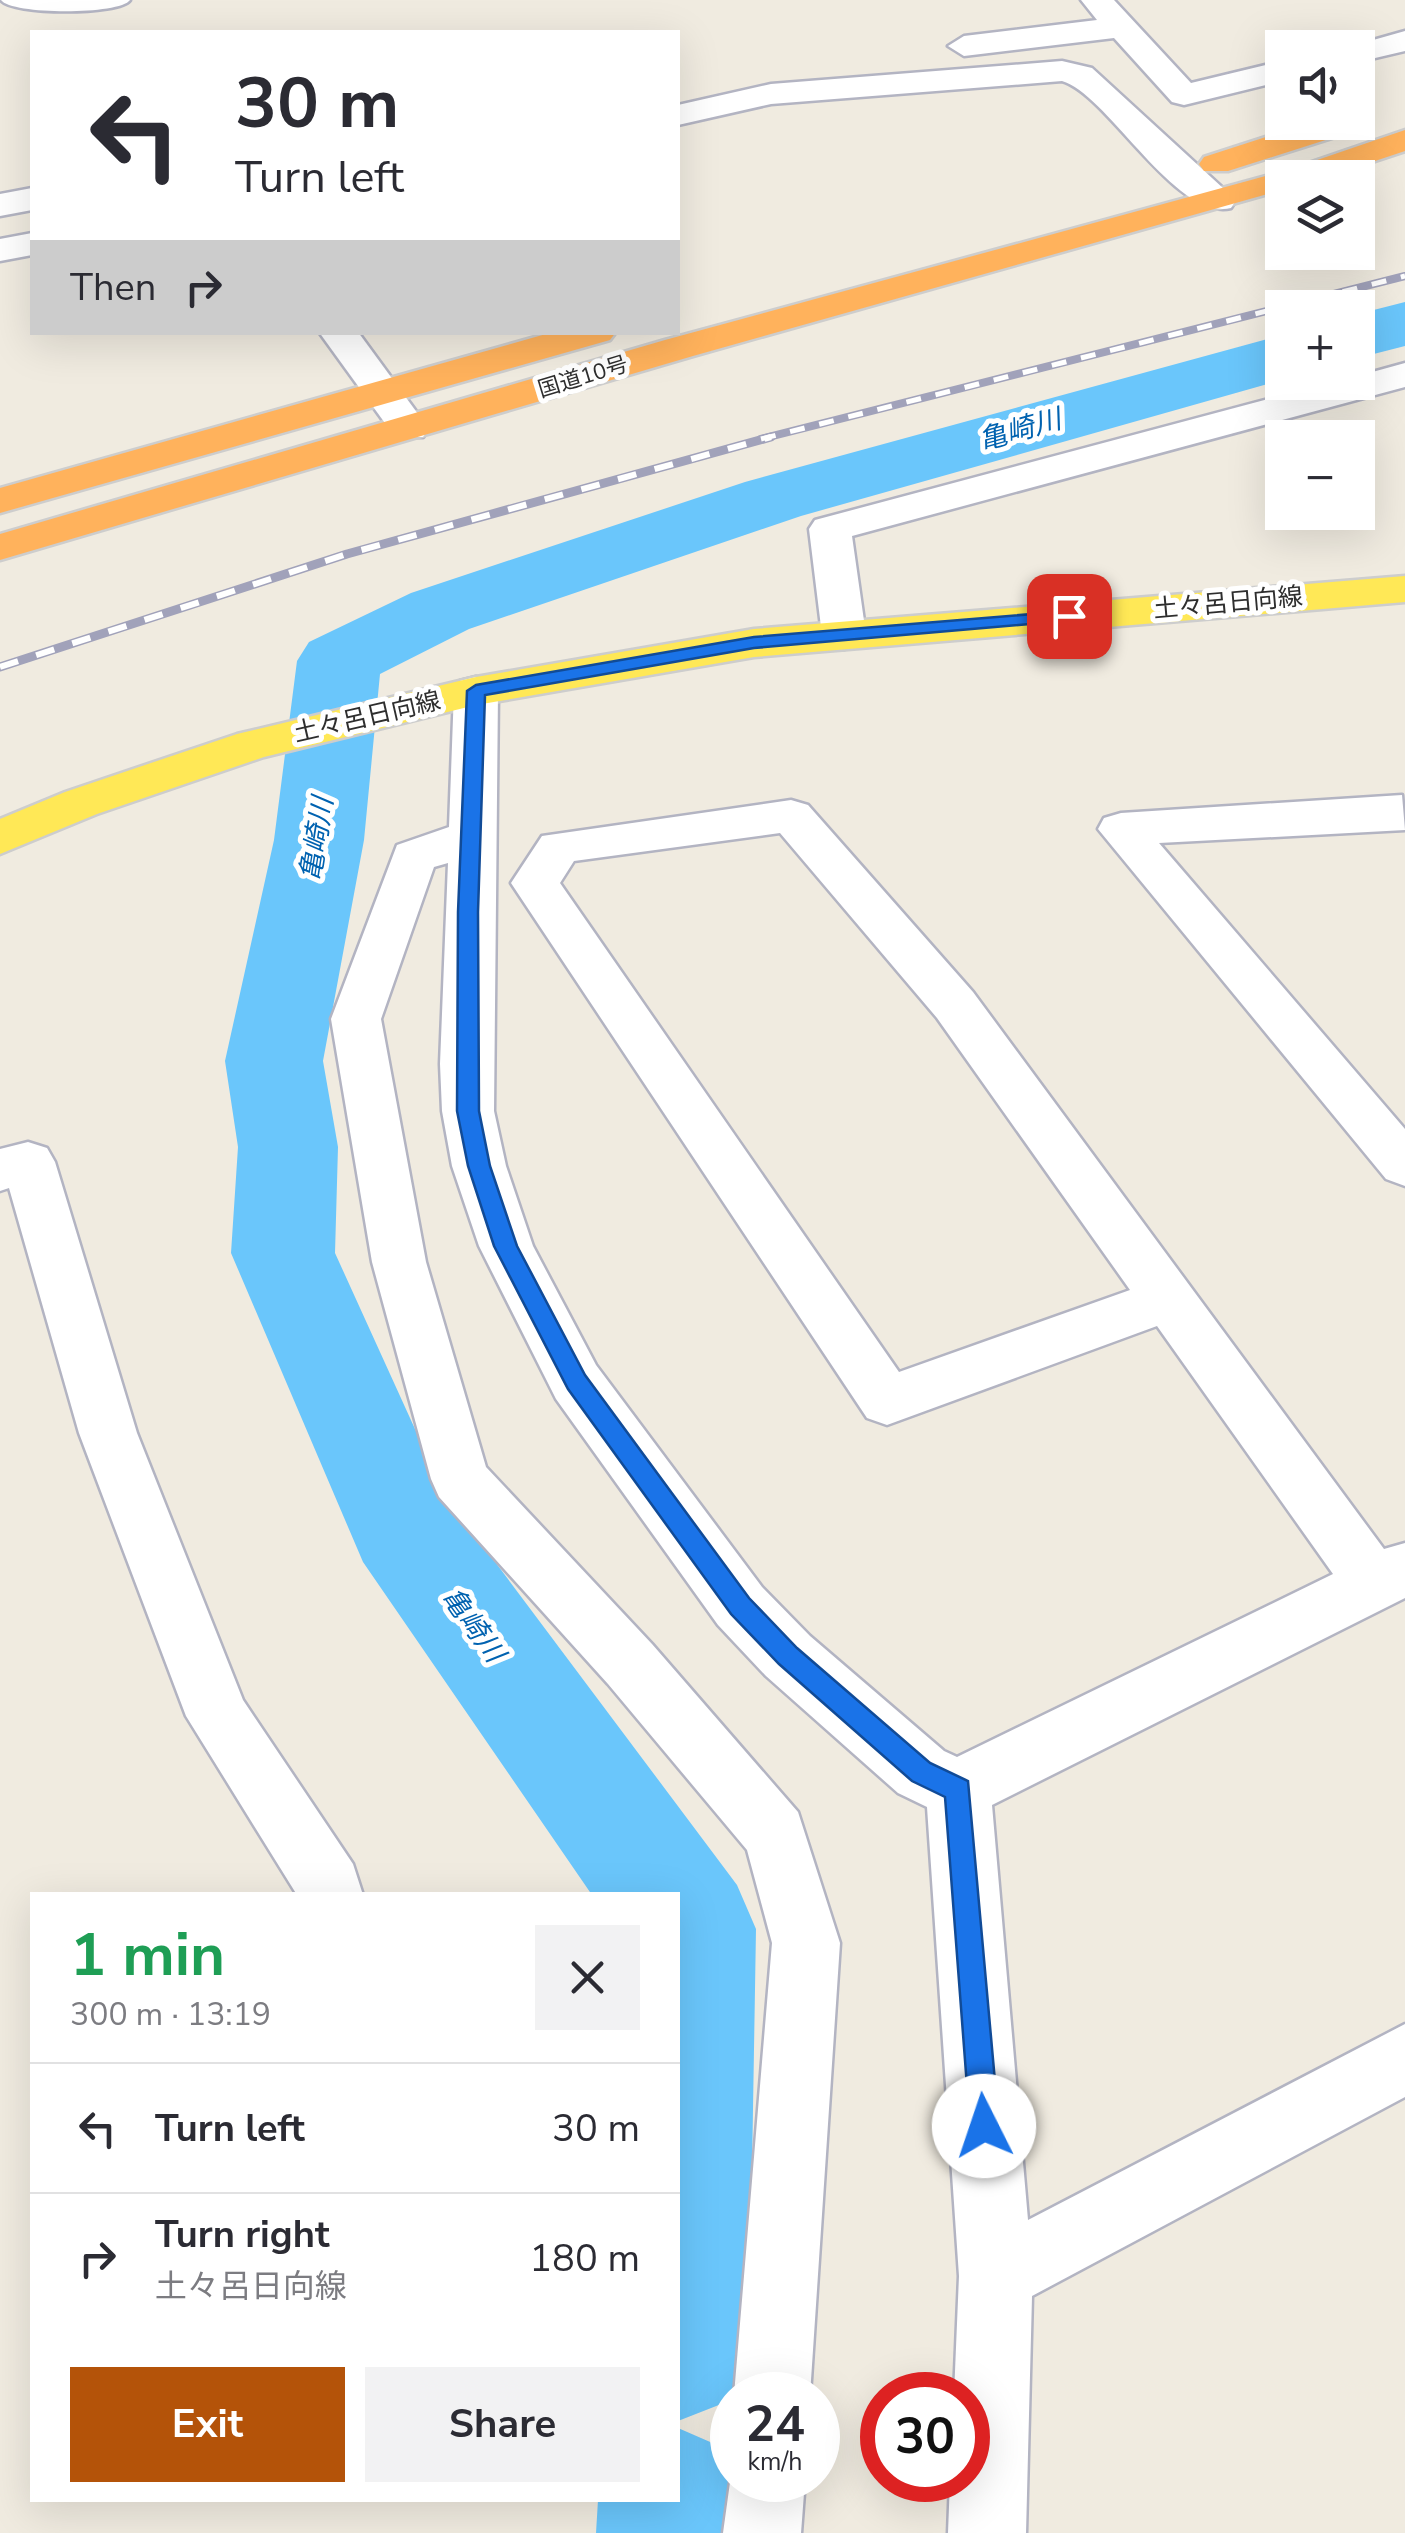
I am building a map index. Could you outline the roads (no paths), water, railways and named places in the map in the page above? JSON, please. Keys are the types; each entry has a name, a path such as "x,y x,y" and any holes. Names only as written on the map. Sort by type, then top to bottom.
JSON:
{"highway":[{"path":"846,265 1183,174 1292,140"},
{"name":"国道10号","path":"1342,160 1405,140"},
{"name":"国道10号","path":"0,546 679,348 1265,185"},
{"name":"国道10号","path":"0,501 586,335"}],"main road":[{"name":"土々呂日向線","path":"0,838 82,803 278,738 476,691 754,643 1405,589"}],"street":[{"path":"44,8 114,0"},
{"path":"1097,0 1184,95 1265,75"},
{"path":"756,65 901,55 1056,32 1120,28"},
{"path":"1375,48 1405,41"},
{"path":"680,115 771,94 1062,71 1080,75 1183,174 1218,200"},
{"path":"0,204 30,199"},
{"path":"0,250 30,244"},
{"path":"340,335 409,428"},
{"path":"844,635 830,529 1405,375"},
{"path":"476,691 470,837 468,1111 495,1214 534,1308 576,1382 740,1606 788,1656 921,1772 958,1790"},
{"path":"1405,814 1402,811 1121,830 1405,1164"},
{"path":"958,1790 1389,1575 1168,1299 955,1005 791,816 558,847 535,883 887,1401 1168,1299"},
{"path":"470,837 414,857 356,1019 399,1262 460,1479 630,1664 774,1834 806,1943 774,2372"},
{"path":"0,1170 28,1162 108,1433 218,1716 330,1892"},
{"path":"958,1790 996,2276 987,2533"},
{"path":"996,2276 1405,2059"},
{"path":"762,2533 764,2502"}],"waterway":[{"name":"亀崎川","path":"1375,332 1405,324"},
{"name":"亀崎川","path":"665,1892 403,1527 283,1253 288,1147 274,1061 319,840 339,661 440,611 773,499 1265,362"},
{"name":"亀崎川","path":"680,1912 692,1929 680,2290"},
{"name":"亀崎川","path":"671,2533 672,2502"}],"railway":[{"path":"761,439 1405,276"},
{"path":"0,667 347,554 771,437"}]}
